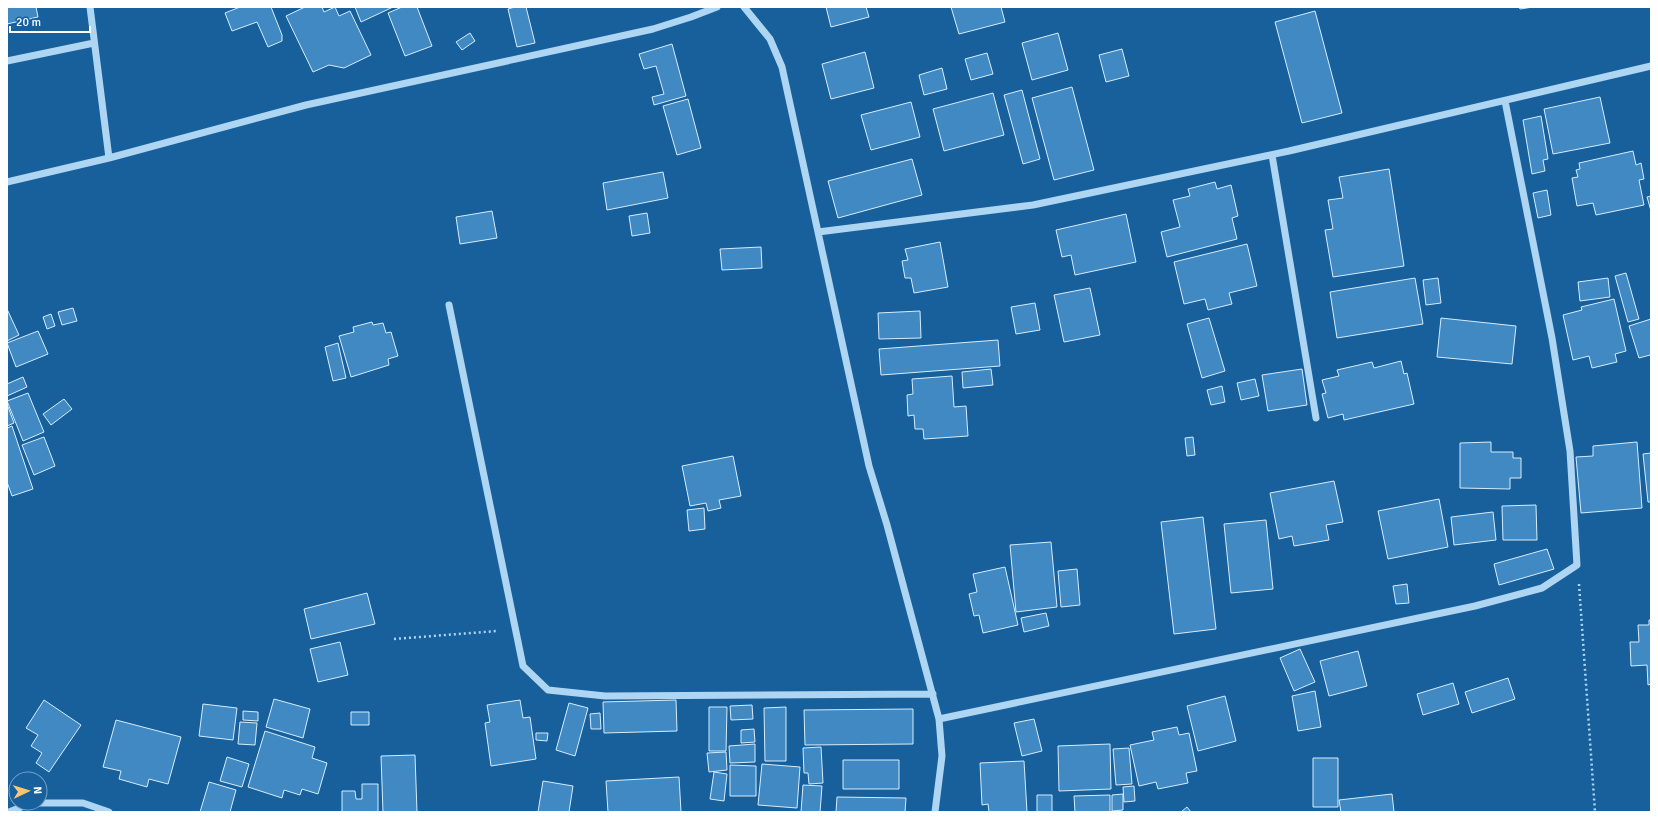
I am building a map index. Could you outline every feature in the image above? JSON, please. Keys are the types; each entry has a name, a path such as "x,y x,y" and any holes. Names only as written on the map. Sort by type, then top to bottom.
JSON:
{"street":[{"path":"90,7 109,158"},
{"path":"7,182 109,158 306,105 653,29 718,7"},
{"path":"744,7 770,39 782,67 869,466 887,524 939,719 942,756 935,812"},
{"path":"7,60 94,43"},
{"path":"818,232 1033,205 1272,155 1651,66"},
{"path":"939,719 1475,606 1542,588 1577,565 1570,450 1552,338 1505,101"},
{"path":"1272,155 1316,418"},
{"path":"449,305 514,629 523,666 548,690 605,696 933,694"},
{"path":"48,803 83,803 109,812"}],"path":[{"path":"1577,565 1587,676 1595,812"},
{"path":"394,639 514,629"}],"building":[{"path":"7,7 36,7 38,17 7,24"},
{"path":"240,7 271,7 282,35 282,41 268,47 257,22 232,31 225,13"},
{"path":"305,7 322,7 324,12 335,7 339,16 350,11 371,55 344,68 329,65 313,72 286,16"},
{"path":"355,7 393,7 361,22"},
{"path":"402,7 417,7 432,46 405,56 388,13"},
{"path":"515,7 526,7 535,43 517,47 508,9"},
{"path":"826,7 866,7 869,17 831,27"},
{"path":"951,7 1001,7 1005,22 959,34"},
{"path":"1519,7 1533,7 1520,9"},
{"path":"1315,11 1342,113 1302,123 1275,22"},
{"path":"470,33 475,41 462,50 456,42"},
{"path":"1058,33 1068,70 1032,80 1022,43"},
{"path":"672,44 686,96 654,105 652,97 664,94 656,66 644,69 639,54"},
{"path":"1122,49 1129,76 1106,82 1099,55"},
{"path":"865,52 874,88 831,99 822,64"},
{"path":"987,53 993,74 971,80 965,59"},
{"path":"942,68 947,89 924,95 919,75"},
{"path":"1072,87 1094,170 1054,180 1032,98"},
{"path":"1022,90 1040,159 1023,164 1004,95"},
{"path":"993,93 1004,135 944,151 933,109"},
{"path":"1600,97 1610,143 1553,154 1544,109"},
{"path":"688,99 701,148 677,155 663,106"},
{"path":"911,102 920,137 871,150 861,115"},
{"path":"1541,116 1548,159 1543,160 1545,171 1532,174 1523,120"},
{"path":"1633,151 1636,165 1641,163 1644,179 1639,180 1644,205 1596,215 1593,203 1577,206 1572,178 1578,177 1576,170 1580,169 1579,163"},
{"path":"912,159 922,195 838,218 828,181"},
{"path":"1389,169 1404,266 1333,277 1325,230 1333,229 1328,200 1343,198 1339,177"},
{"path":"663,172 668,198 607,210 603,183"},
{"path":"1215,182 1217,189 1231,185 1238,216 1232,218 1237,239 1167,257 1161,232 1180,227 1173,200 1190,196 1188,189"},
{"path":"1547,190 1551,215 1538,218 1533,193"},
{"path":"1651,196 1651,211 1647,197"},
{"path":"492,211 497,238 460,244 456,217"},
{"path":"647,213 650,233 632,236 629,216"},
{"path":"1126,214 1136,262 1075,275 1071,255 1062,257 1056,230"},
{"path":"940,242 948,287 914,293 911,278 905,278 902,261 908,260 905,249"},
{"path":"1247,244 1257,286 1229,293 1232,304 1208,310 1205,299 1184,304 1174,262"},
{"path":"761,247 762,268 722,270 720,249"},
{"path":"1626,273 1639,319 1628,322 1615,276"},
{"path":"1415,278 1423,324 1337,338 1330,292"},
{"path":"1438,278 1441,303 1426,305 1423,280"},
{"path":"1608,278 1610,297 1580,301 1578,282"},
{"path":"1090,288 1100,335 1064,342 1054,295"},
{"path":"1614,299 1626,351 1615,354 1617,362 1592,368 1589,356 1573,360 1563,315 1582,310 1581,307"},
{"path":"1035,303 1040,330 1016,334 1011,307"},
{"path":"73,308 77,321 62,325 58,312"},
{"path":"7,309 19,335 7,341"},
{"path":"920,311 921,338 879,339 878,313"},
{"path":"51,314 55,326 47,329 43,317"},
{"path":"1209,318 1225,371 1202,378 1187,324"},
{"path":"1441,318 1516,326 1512,364 1437,357"},
{"path":"1651,319 1651,358 1650,355 1639,358 1629,326"},
{"path":"372,322 373,325 383,323 386,333 391,332 398,356 388,359 389,365 351,377 339,336 354,332 353,327"},
{"path":"38,331 48,354 16,367 7,343"},
{"path":"998,340 1000,366 881,375 879,349"},
{"path":"338,343 346,378 333,381 325,347"},
{"path":"1401,361 1404,374 1407,373 1414,404 1344,420 1343,414 1328,418 1322,394 1326,393 1322,380 1339,376 1337,370 1372,362 1374,368"},
{"path":"991,369 993,385 963,388 962,372"},
{"path":"1302,369 1307,405 1268,411 1262,375"},
{"path":"952,376 954,407 966,406 968,436 924,439 923,429 915,429 914,415 908,416 907,395 913,394 912,379"},
{"path":"23,377 27,387 7,396 7,384"},
{"path":"1255,379 1259,396 1241,400 1237,383"},
{"path":"1222,386 1225,402 1211,405 1207,390"},
{"path":"28,393 44,432 23,441 7,401"},
{"path":"64,399 72,409 51,425 43,414"},
{"path":"7,404 14,423 7,426"},
{"path":"12,426 33,489 12,496 7,482 7,428"},
{"path":"44,437 55,466 34,475 22,445"},
{"path":"1193,437 1195,455 1187,456 1185,438"},
{"path":"1491,442 1491,452 1513,452 1513,458 1521,458 1521,478 1510,478 1510,489 1460,488 1460,443"},
{"path":"1637,442 1642,508 1581,513 1576,457 1593,456 1593,446"},
{"path":"1651,453 1651,502 1648,502 1643,454"},
{"path":"733,456 741,496 719,500 721,508 708,511 706,503 690,506 682,466"},
{"path":"1334,481 1343,522 1326,525 1329,540 1294,546 1292,536 1279,539 1270,493"},
{"path":"1439,499 1448,547 1388,559 1378,511"},
{"path":"1536,505 1537,540 1503,540 1502,506"},
{"path":"704,508 705,529 689,531 687,510"},
{"path":"1493,512 1496,540 1454,545 1451,517"},
{"path":"1203,517 1216,629 1174,634 1161,522"},
{"path":"1266,520 1273,589 1231,593 1224,524"},
{"path":"1051,542 1057,607 1016,612 1010,545"},
{"path":"1547,549 1554,569 1499,585 1494,564"},
{"path":"1005,567 1018,625 983,633 979,615 974,616 969,594 977,592 973,574"},
{"path":"1077,569 1080,605 1061,607 1058,571"},
{"path":"1407,584 1409,603 1396,604 1393,586"},
{"path":"367,593 375,624 311,639 304,609"},
{"path":"1046,613 1049,626 1024,632 1021,618"},
{"path":"1649,620 1651,620 1651,684 1648,685 1647,665 1631,666 1630,642 1639,642 1638,625 1649,625"},
{"path":"340,642 348,675 318,682 310,649"},
{"path":"1300,649 1315,682 1294,691 1280,658"},
{"path":"1358,651 1367,686 1329,696 1320,661"},
{"path":"1508,678 1515,699 1472,713 1465,692"},
{"path":"1453,683 1459,704 1423,715 1417,694"},
{"path":"1315,691 1321,727 1298,731 1292,696"},
{"path":"1225,696 1236,741 1198,751 1187,706"},
{"path":"274,699 310,709 303,738 266,727"},
{"path":"44,700 81,725 49,772 36,763 42,753 31,746 38,735 26,728"},
{"path":"520,700 523,718 530,717 536,759 491,766 485,723 490,722 487,705"},
{"path":"676,700 677,731 604,733 603,702"},
{"path":"569,703 588,708 575,756 556,750"},
{"path":"203,704 237,708 233,740 199,736"},
{"path":"752,705 753,719 731,720 730,706"},
{"path":"709,707 727,707 726,751 709,751"},
{"path":"786,707 786,761 765,761 764,708"},
{"path":"913,709 913,744 805,745 804,710"},
{"path":"243,711 258,712 258,721 243,720"},
{"path":"351,712 369,712 369,725 351,725"},
{"path":"600,713 601,729 591,729 590,714"},
{"path":"1034,719 1042,751 1022,756 1014,723"},
{"path":"116,720 181,737 168,784 149,779 147,787 119,779 121,771 103,767"},
{"path":"240,722 257,723 255,745 238,744"},
{"path":"1177,727 1179,735 1189,733 1197,771 1186,773 1188,783 1158,789 1156,782 1139,786 1130,745 1154,740 1152,732"},
{"path":"754,729 755,742 741,743 741,730"},
{"path":"265,731 315,747 312,758 327,763 318,794 302,789 300,795 284,790 282,798 248,787"},
{"path":"536,733 548,733 547,741 536,740"},
{"path":"755,744 755,762 730,763 729,746"},
{"path":"1110,744 1111,789 1059,791 1058,746"},
{"path":"821,747 823,783 809,784 808,773 804,773 803,748"},
{"path":"1129,748 1132,784 1116,785 1113,749"},
{"path":"726,752 727,770 709,772 707,753"},
{"path":"415,755 417,812 383,812 381,756"},
{"path":"227,757 249,764 242,787 220,781"},
{"path":"1313,758 1338,758 1338,807 1313,807"},
{"path":"843,760 899,760 899,789 843,789"},
{"path":"1024,761 1027,812 989,812 988,804 982,805 980,763"},
{"path":"762,764 800,767 797,808 758,805"},
{"path":"730,765 756,766 756,796 730,796"},
{"path":"714,772 727,774 724,801 710,799"},
{"path":"679,777 681,812 608,812 606,781"},
{"path":"543,781 573,786 569,812 538,812"},
{"path":"209,782 236,790 230,812 200,812"},
{"path":"362,784 378,784 378,812 342,812 342,791 355,791 356,799 362,799"},
{"path":"803,785 822,786 820,812 801,812"},
{"path":"1134,786 1135,801 1124,802 1123,787"},
{"path":"1123,794 1123,810 1112,811 1112,795"},
{"path":"1392,794 1394,812 1341,812 1339,800"},
{"path":"1037,795 1052,795 1052,812 1037,812"},
{"path":"1110,795 1110,812 1075,812 1074,796"},
{"path":"837,797 906,798 905,812 836,812"},
{"path":"1187,807 1191,812 1181,812"}]}
